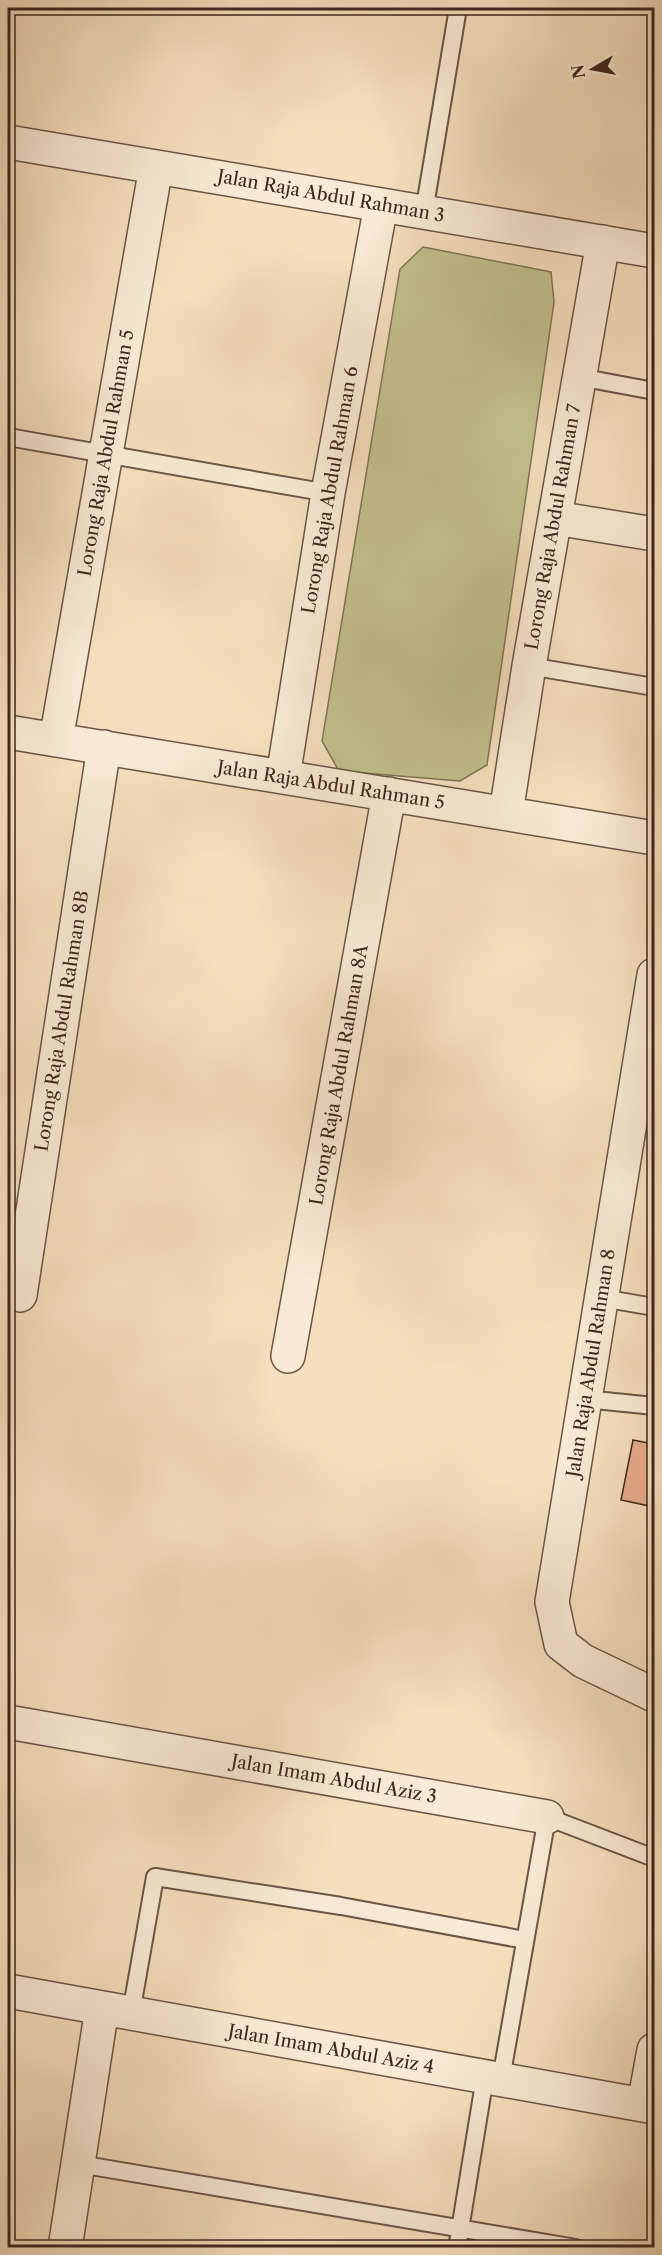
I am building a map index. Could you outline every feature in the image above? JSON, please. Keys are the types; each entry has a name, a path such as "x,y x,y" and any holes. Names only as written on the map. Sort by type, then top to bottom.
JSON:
{"street":[{"name":"Jalan Raja Abdul Rahman 3","path":"8,142 654,251"},
{"name":"Lorong Raja Abdul Rahman 5","path":"56,740 156,166"},
{"name":"Lorong Raja Abdul Rahman 6","path":"283,777 328,493 381,205"},
{"name":"Lorong Raja Abdul Rahman 7","path":"506,813 529,666 603,242"},
{"path":"555,518 654,534"},
{"name":"Jalan Raja Abdul Rahman 5","path":"8,732 654,838"},
{"name":"Lorong Raja Abdul Rahman 8B","path":"20,1295 104,747"},
{"name":"Lorong Raja Abdul Rahman 8A","path":"288,1356 389,794"},
{"name":"Jalan Raja Abdul Rahman 8","path":"654,975 552,1602 561,1644 583,1661 654,1695"},
{"name":"Jalan Imam Abdul Aziz 3","path":"8,1722 547,1817"},
{"name":"Jalan Imam Abdul Aziz 4","path":"8,1991 649,2106"},
{"path":"65,2247 79,2164 117,2010"},
{"path":"649,2106 654,2050"}],"lane":[{"path":"424,212 458,8"},
{"path":"579,377 654,391"},
{"path":"8,437 328,493"},
{"path":"529,666 654,687"},
{"path":"602,1298 654,1307"},
{"path":"585,1399 654,1406"},
{"path":"457,2247 525,1940 547,1817"},
{"name":"Jalan Imam Abdul Aziz 3","path":"547,1817 654,1858"},
{"path":"117,2010 155,1877 341,1906 525,1940"},
{"path":"79,2164 576,2247"}],"shaded area":[{"path":"423,247 551,272 554,302 487,765 460,781 339,771 322,741 400,269"}],"building":[{"path":"633,1440 654,1444 654,1507 621,1500"}]}
